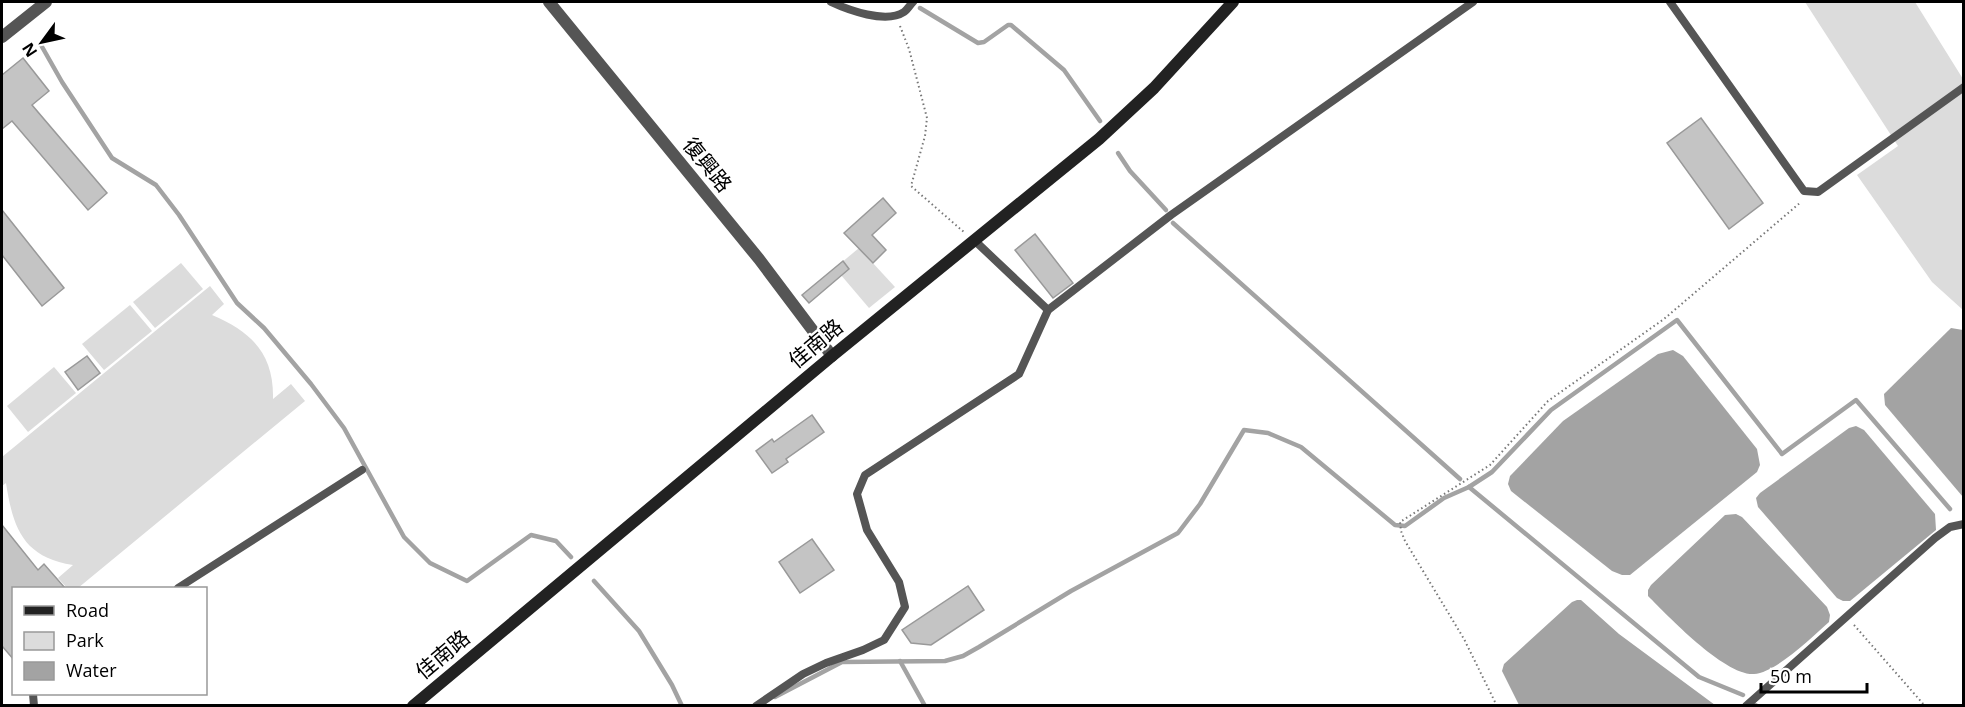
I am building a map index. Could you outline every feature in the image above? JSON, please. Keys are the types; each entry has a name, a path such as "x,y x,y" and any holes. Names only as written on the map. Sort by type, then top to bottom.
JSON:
{"street":[{"path":"2,38 46,2"},
{"name":"復興路","path":"549,2 759,259 832,356"},
{"name":"佳南路","path":"413,705 832,356 1099,139 1154,88 1233,2"}],"lane":[{"path":"831,2 850,11 887,17 903,12 913,2"},
{"path":"756,705 803,674 884,640 904,607 898,582 867,530 857,494 865,475 1019,374 1048,310 1171,214 1473,2"},
{"path":"1670,2 1804,191 1818,192 1964,87"},
{"path":"974,240 1048,310"},
{"path":"180,587 362,470"},
{"path":"1746,705 1935,538 1950,526 1964,525"}],"path":[{"path":"896,15 909,49 927,118 925,136 911,186 974,240"},
{"path":"1497,705 1464,639 1401,531 1400,522 1490,465 1548,401 1664,319 1809,196 1811,191"},
{"path":"1847,616 1925,705"}],"green space":[{"path":"1805,2 1915,2 1963,79 1963,310 1932,282 1857,175 1898,146"},
{"path":"859,248 895,287 869,308 835,268"},
{"path":"181,263 203,289 155,328 133,302"},
{"path":"210,286 224,304 212,315 239,329 258,346 265,357 270,369 273,399 291,384 305,401 79,587 66,587 58,578 73,565 42,555 23,538 12,514 6,483 2,486 2,457"},
{"path":"130,305 152,331 104,370 82,344"},
{"path":"54,367 76,393 28,432 7,406"}],"water":[{"path":"1951,328 1963,330 1963,497 1885,405 1884,394"},
{"path":"1673,350 1683,356 1757,449 1760,465 1757,472 1630,575 1622,575 1612,571 1511,491 1508,484 1510,476 1563,421 1658,354"},
{"path":"1856,426 1864,430 1935,514 1936,530 1850,601 1843,601 1837,598 1758,507 1756,498 1849,428"},
{"path":"1736,514 1742,517 1827,607 1830,615 1829,622 1794,653 1773,667 1754,674 1742,672 1713,655 1648,596 1651,585 1725,515"},
{"path":"1577,600 1581,600 1619,634 1715,705 1519,705 1502,671 1504,664"}],"building":[{"path":"23,58 49,91 32,105 107,193 88,210 12,121 2,129 2,75"},
{"path":"1701,118 1763,203 1729,229 1667,143"},
{"path":"883,198 896,213 872,235 886,250 873,263 844,233"},
{"path":"2,210 64,288 42,306 2,255"},
{"path":"1035,234 1073,283 1053,298 1015,250"},
{"path":"843,261 849,269 809,303 802,295"},
{"path":"87,356 100,373 78,390 65,372"},
{"path":"812,415 824,432 786,459 788,462 772,473 756,451 772,439 774,442"},
{"path":"2,525 38,570 44,564 64,587 12,587 12,658 2,646"},
{"path":"812,539 834,570 800,593 779,562"},
{"path":"968,586 984,610 931,645 911,643 902,630"}],"waterway":[{"path":"920,8 978,43 984,42 1011,25 1064,70 1100,121"},
{"path":"41,45 62,82 112,158 156,185 179,215 237,303 264,328 311,384 344,428 404,537 430,563 467,581 531,535 556,541 571,557"},
{"path":"1118,153 1130,171 1166,210"},
{"path":"1173,223 1460,479"},
{"path":"775,697 842,662 945,661 963,656 979,647 1071,591 1178,533 1200,504 1244,430 1268,433 1301,447 1395,525 1405,526 1444,498 1469,487 1492,472 1551,410 1677,320 1782,454 1856,400 1950,509"},
{"path":"1469,487 1699,677 1743,695"},
{"path":"594,581 639,631 682,706"},
{"path":"900,661 925,706"}]}
